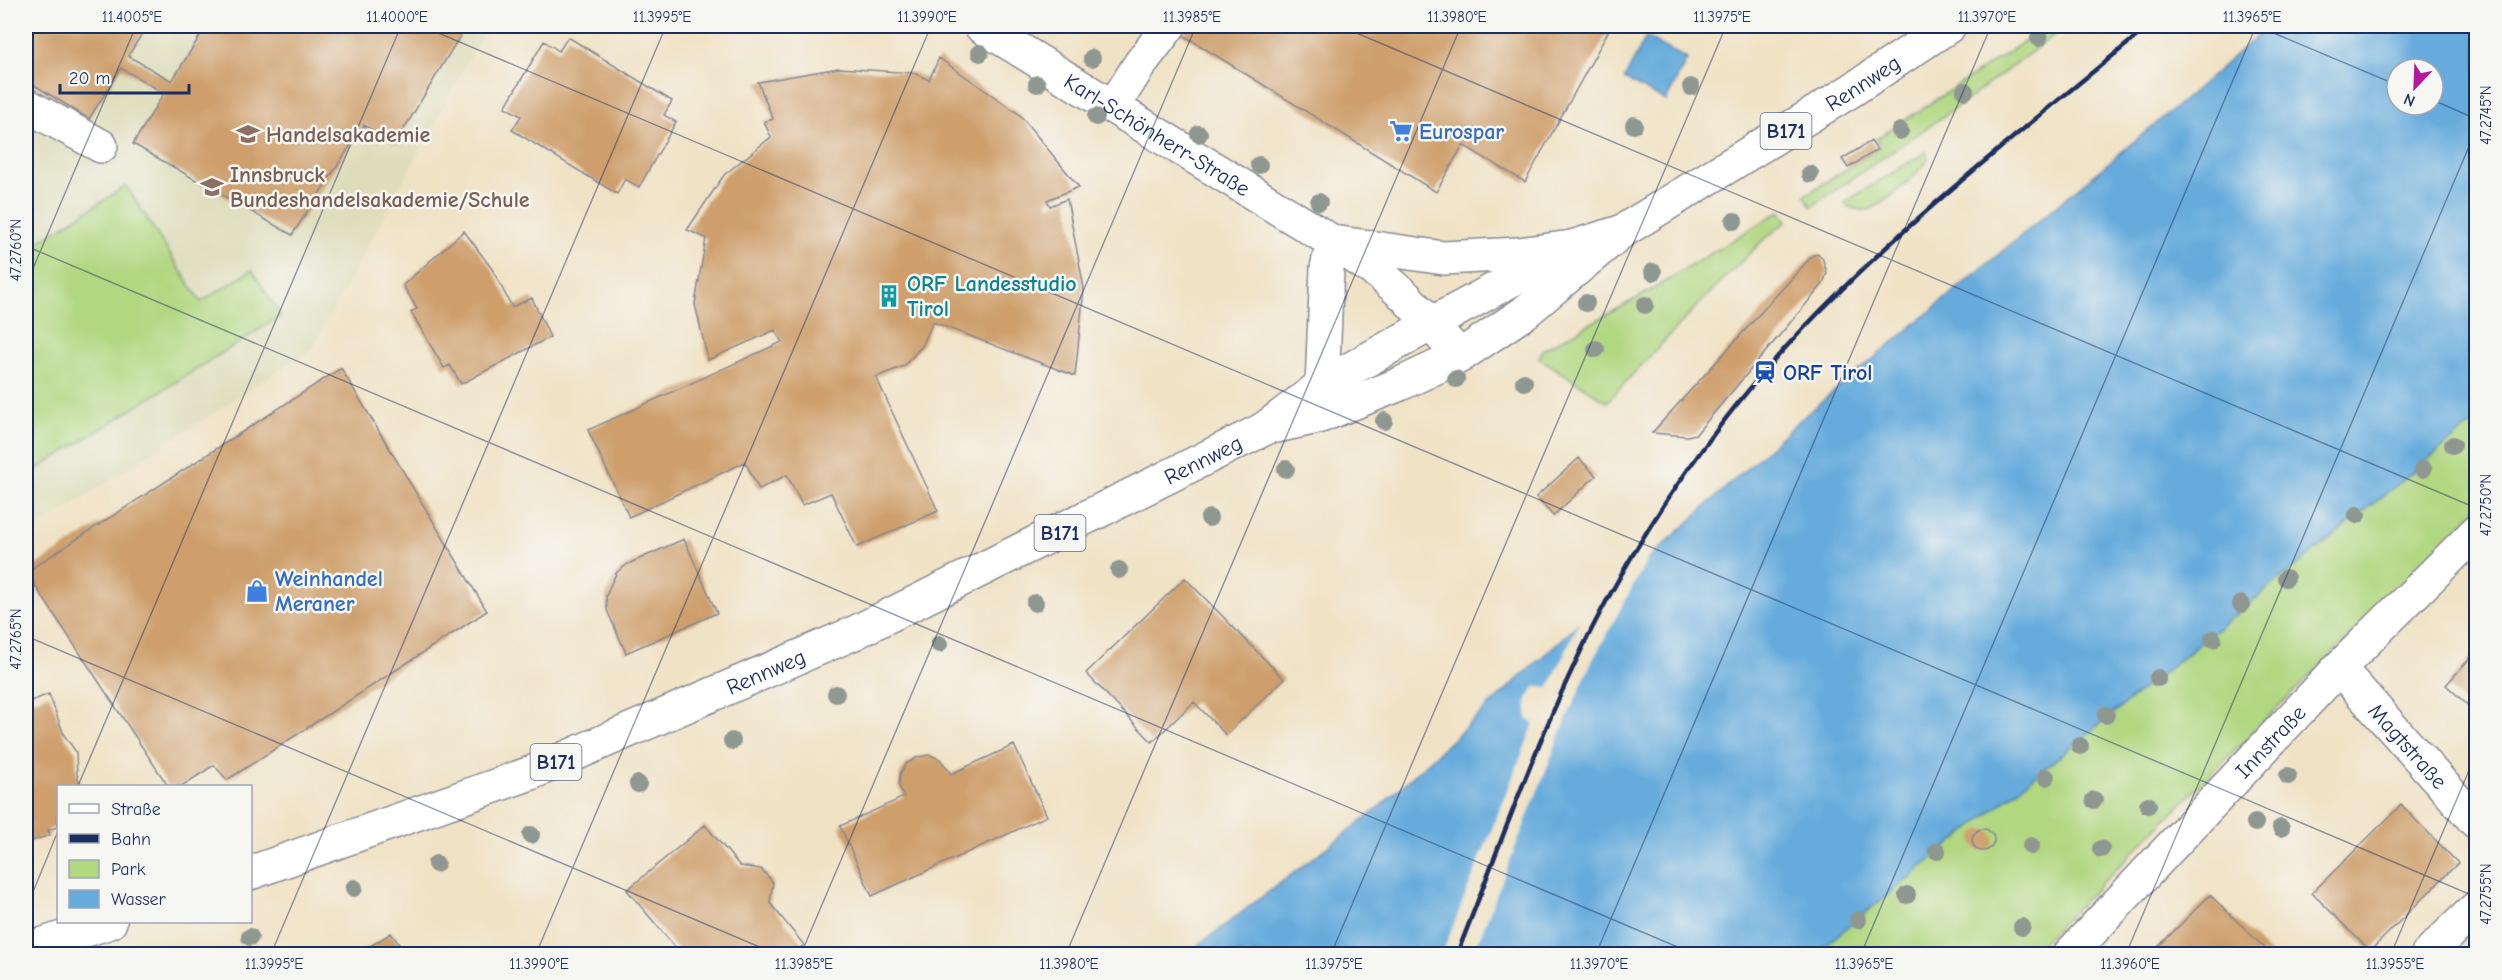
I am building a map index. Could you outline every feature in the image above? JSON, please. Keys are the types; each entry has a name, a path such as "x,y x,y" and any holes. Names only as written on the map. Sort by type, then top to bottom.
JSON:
{"main road":[{"name":"Karl-Schönherr-Straße","path":"981,26 1333,242 1381,275 1460,356"},
{"path":"1140,64 1153,26"},
{"path":"1113,107 1140,64 1169,26"},
{"name":"Rennweg","path":"1264,429 1318,417 1400,384 1460,356 1524,313 1621,232 1852,90 1949,26"},
{"path":"26,105 101,146"},
{"name":"Rennweg","path":"252,872 531,773 854,633 1264,429 1322,386 1572,247 1621,232"},
{"name":"Karl-Schönherr-Straße","path":"1333,242 1444,258 1518,254 1572,247"},
{"path":"1322,386 1328,268 1333,242"},
{"name":"Innstraße","path":"2070,954 2339,669 2476,532"},
{"name":"Magtstraße","path":"2339,669 2476,822"},
{"path":"2428,954 2476,908"},
{"path":"26,950 104,923"}],"shaded area":[{"name":"Innsbruck Bundeshandelsakademie/Schule","path":"26,26 487,26 312,349 26,535"}],"green space":[{"path":"2048,26 2066,26 1966,101 1811,207 1805,195 1880,148 1876,139"},
{"path":"1926,152 1928,159 1924,164 1911,179 1885,201 1868,210 1848,207 1845,202"},
{"path":"126,186 201,302 252,270 281,316 26,476 26,250"},
{"path":"1780,211 1787,221 1760,243 1697,306 1607,402 1539,358 1542,350 1643,295"},
{"path":"2476,421 2476,510 2031,954 1814,954"}],"water":[{"path":"2268,26 2476,26 2476,421 1814,954 1187,954 1376,810 1796,423 2191,94"},
{"path":"1646,37 1687,59 1666,101 1624,79"}],"pier":[{"path":"1651,553 1591,663 1561,732 1473,954 1442,954 1534,724 1527,719 1527,699 1535,687 1549,687 1582,616"}],"building":[{"name":"Handelsakademie","path":"26,26 147,26 128,56 172,81 206,26 466,26 395,144 364,125 292,235 133,144 164,93 121,68 89,119 26,80"},
{"path":"1188,26 1597,26 1608,32 1525,182 1463,145 1436,192 1183,35"},
{"path":"568,37 672,101 664,115 676,122 639,187 625,179 617,194 512,130 521,116 505,107 544,41 559,51"},
{"name":"ORF Landesstudio Tirol","path":"939,58 1019,114 1079,187 1047,200 1050,206 1067,199 1084,288 1075,376 933,322 922,346 904,366 876,377 938,511 857,547 831,493 802,505 787,475 759,489 745,462 629,517 588,430 782,342 775,330 708,360 695,304 706,238 687,230 724,175 771,137 764,122 773,119 758,82 839,68 914,73 929,80"},
{"path":"1871,141 1877,150 1848,168 1842,159"},
{"path":"464,231 492,269 512,307 532,298 550,337 461,384 450,365 444,368 411,312 417,309 403,285"},
{"path":"1817,254 1822,257 1827,273 1823,284 1696,434 1687,436 1652,433 1812,256"},
{"name":"Weinhandel Meraner","path":"341,368 487,611 227,780 214,765 184,785 167,785 26,572"},
{"path":"1579,458 1596,476 1553,516 1536,497"},
{"path":"684,539 717,613 626,653 607,610 606,596 617,572 628,564"},
{"path":"1185,578 1284,679 1226,735 1194,702 1152,742 1086,673"},
{"path":"2471,657 2476,662 2476,713 2446,685"},
{"path":"49,694 64,735 76,752 77,775 81,785 57,785 57,827 48,830 50,835 26,843 26,703"},
{"path":"1014,745 1047,816 872,896 840,826 904,797 899,786 900,774 906,764 918,757 930,755 940,759 951,774"},
{"path":"2401,805 2458,863 2370,951 2312,893"},
{"path":"705,825 740,866 761,869 773,882 770,903 804,945 792,954 681,954 627,890"},
{"path":"1983,829 1991,832 1994,840 1991,848 1983,851 1975,848 1972,840 1975,832"},
{"path":"2210,895 2271,954 2151,954"},
{"path":"391,933 406,954 358,954"}],"railway":[{"path":"1457,954 1564,686 1627,564 1695,459 1773,362 1883,250 1970,173 2149,26"}],"place":[{"name":"Eurospar","path":"1401,131"},
{"name":"Handelsakademie","path":"248,134"},
{"name":"Innsbruck Bundeshandelsakademie/Schule","path":"212,187"},
{"name":"ORF Landesstudio Tirol","path":"889,296"},
{"name":"ORF Tirol","path":"1765,372"},
{"name":"Weinhandel Meraner","path":"257,591"}]}
